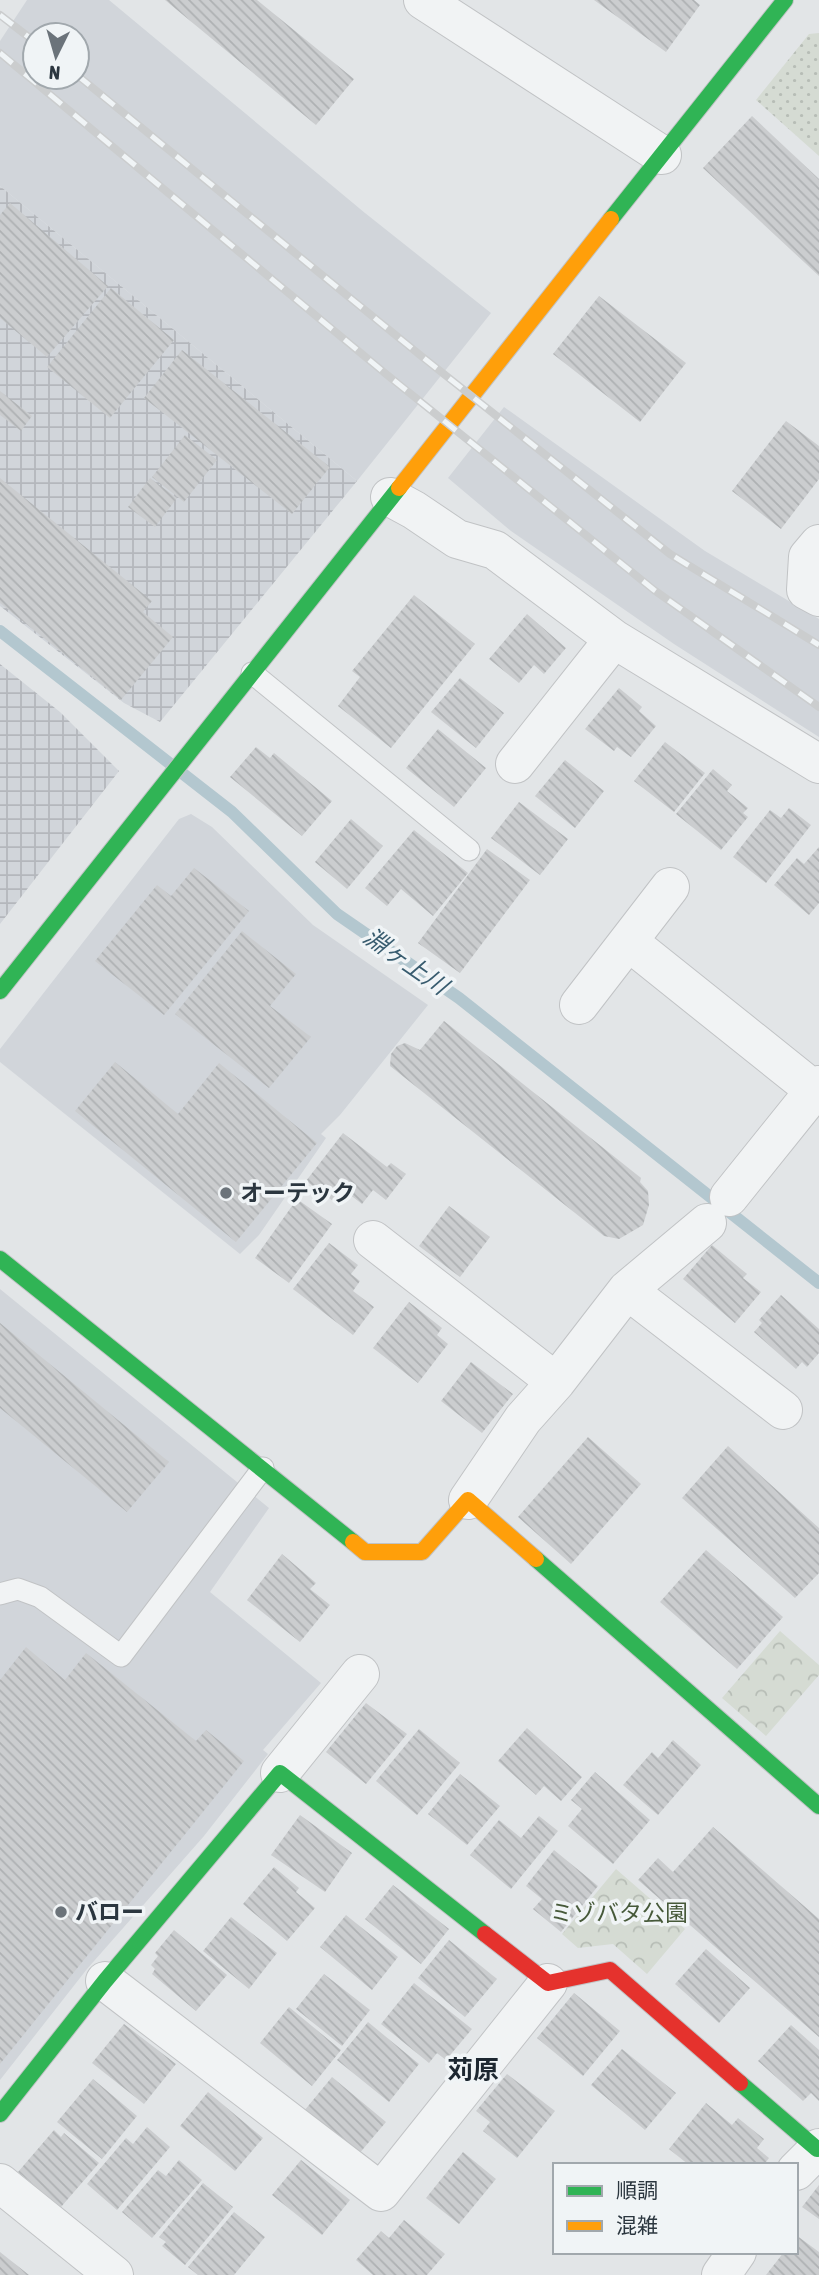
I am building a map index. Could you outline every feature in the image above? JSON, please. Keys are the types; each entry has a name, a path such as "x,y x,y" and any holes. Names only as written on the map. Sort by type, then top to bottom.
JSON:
{"street":[{"path":"423,0 662,155"},
{"path":"0,991 785,0"},
{"path":"390,498 414,510 457,539 495,550 614,639 819,764"},
{"path":"819,544 808,557 806,590 819,597"},
{"path":"515,764 614,639"},
{"path":"579,1005 670,887"},
{"path":"0,1259 365,1552 422,1552 468,1500 523,1419 556,1382 627,1290 718,1210 816,1087 629,942"},
{"path":"373,1240 556,1382"},
{"path":"627,1290 783,1410"},
{"path":"468,1500 819,1806"},
{"path":"0,2114 105,1981 281,1773 360,1674"},
{"path":"281,1773 548,1983"},
{"path":"105,1981 381,2192 548,1983 610,1970 811,2156"},
{"path":"0,2183 114,2275"},
{"path":"721,2275 736,2254"}],"lane":[{"path":"252,673 469,850"},
{"path":"0,1594 18,1589 40,1597 121,1656 263,1468"}],"shaded area":[{"path":"27,0 109,0 365,213 491,313 357,481 0,186 0,41"},
{"path":"0,186 357,481 160,722 124,703 0,606"},
{"path":"504,407 705,551 819,619 819,737 674,644 511,531 448,478"},
{"path":"0,664 60,712 119,771 0,924"},
{"path":"191,814 212,827 313,925 428,1005 340,1115 321,1134 326,1138 259,1235 240,1254 0,1062 0,1049 179,819"},
{"path":"0,1289 269,1508 210,1592 321,1683 263,1750 268,1754 204,1836 87,1969 0,2080"}],"green space":[{"path":"819,33 819,156 756,100 809,34"},
{"path":"780,1631 819,1665 819,1675 766,1736 722,1698"},
{"name":"ミゾバタ公園","path":"616,1869 685,1929 647,1974 613,1944 578,1948 562,1934"}],"building":[{"path":"165,0 257,0 354,79 316,125"},
{"path":"594,0 694,0 700,5 666,52"},
{"path":"752,116 819,179 819,276 703,168"},
{"path":"10,203 108,286 47,357 0,318 0,215"},
{"path":"111,288 174,340 110,418 47,367"},
{"path":"599,296 686,363 640,422 553,354"},
{"path":"182,350 330,467 292,514 144,398"},
{"path":"0,391 32,416 21,431 0,415"},
{"path":"786,421 819,446 819,479 781,529 732,491"},
{"path":"185,435 217,460 184,502 152,477"},
{"path":"0,478 152,601 143,612 173,637 121,700 0,603"},
{"path":"150,478 177,498 155,527 128,507"},
{"path":"414,595 475,644 391,748 338,706 360,677 352,671"},
{"path":"527,614 566,648 544,674 534,665 519,683 489,659"},
{"path":"460,678 504,713 476,748 431,712"},
{"path":"619,688 642,707 639,711 656,726 631,757 617,747 614,751 585,729"},
{"path":"438,729 486,768 454,807 406,768"},
{"path":"665,742 705,773 674,812 634,781"},
{"path":"256,747 270,758 274,753 332,801 302,836 230,777"},
{"path":"565,760 604,791 575,828 535,796"},
{"path":"713,769 732,785 727,791 748,808 743,813 748,817 721,850 676,814"},
{"path":"519,802 568,839 540,875 491,838"},
{"path":"789,808 811,825 766,883 733,857 770,810 781,818"},
{"path":"351,819 383,846 347,889 315,862"},
{"path":"414,830 468,873 433,916 401,889 387,906 365,888"},
{"path":"819,847 819,903 809,915 774,885 797,858 804,864"},
{"path":"487,849 530,880 460,973 418,943"},
{"path":"194,868 249,911 164,1015 95,961 157,885 171,896"},
{"path":"242,931 296,974 270,1006 311,1037 269,1088 175,1014"},
{"path":"444,1021 641,1178 640,1182 648,1191 649,1205 643,1225 619,1239 604,1236 390,1066 391,1054 397,1046 405,1043 420,1050"},
{"name":"オーテック","path":"115,1062 178,1114 219,1063 317,1143 236,1242 75,1111"},
{"path":"343,1133 387,1167 391,1163 406,1174 386,1200 373,1190 362,1204 349,1194 340,1206 306,1181"},
{"path":"297,1199 332,1224 289,1283 255,1258"},
{"path":"449,1206 490,1237 460,1277 419,1246"},
{"path":"329,1243 358,1265 351,1274 360,1281 353,1291 374,1307 353,1335 293,1289"},
{"path":"712,1245 747,1274 743,1278 761,1292 735,1323 683,1279"},
{"path":"781,1295 819,1329 819,1353 807,1367 802,1362 796,1369 754,1332 762,1323 759,1320"},
{"path":"409,1302 442,1328 437,1335 448,1344 418,1383 373,1348"},
{"path":"0,1323 169,1462 127,1512 0,1408"},
{"path":"471,1362 513,1394 482,1433 441,1401"},
{"path":"588,1437 641,1484 571,1564 518,1517"},
{"path":"728,1446 819,1528 819,1573 795,1598 682,1498"},
{"path":"706,1550 783,1617 737,1669 660,1602"},
{"path":"282,1554 316,1583 310,1589 330,1605 300,1642 247,1600"},
{"name":"バロー","path":"26,1647 65,1680 86,1653 196,1741 206,1730 244,1761 0,2064 0,1680"},
{"path":"366,1703 407,1734 366,1784 326,1752"},
{"path":"527,1728 582,1777 561,1801 544,1786 536,1795 498,1761"},
{"path":"419,1729 460,1763 417,1815 376,1781"},
{"path":"673,1740 701,1765 658,1815 623,1785 652,1752 658,1758"},
{"path":"595,1772 650,1820 613,1864 568,1826 582,1809 571,1800"},
{"path":"460,1774 500,1806 467,1845 428,1814"},
{"path":"300,1815 352,1853 325,1892 271,1855"},
{"path":"539,1816 558,1831 511,1889 470,1855 499,1820 521,1838"},
{"path":"713,1827 819,1919 819,2037 638,1880 658,1858 673,1872"},
{"path":"554,1850 598,1886 561,1932 533,1909 542,1899 526,1886"},
{"path":"274,1867 299,1888 296,1892 315,1908 287,1941 243,1904"},
{"path":"393,1885 449,1929 421,1964 365,1919"},
{"path":"346,1915 398,1957 372,1990 320,1947"},
{"path":"231,1917 277,1953 249,1989 203,1951"},
{"path":"174,1930 227,1975 196,2011 152,1974 155,1969 151,1965 158,1956 155,1953"},
{"path":"449,1940 497,1979 465,2017 418,1978"},
{"path":"706,1949 750,1988 719,2023 675,1984"},
{"path":"324,1974 370,2010 342,2046 296,2009"},
{"path":"414,1983 472,2029 446,2060 437,2053 429,2063 381,2024"},
{"path":"574,1993 620,2031 583,2076 537,2038"},
{"path":"289,2007 341,2050 312,2086 260,2043"},
{"path":"368,2022 419,2064 389,2102 337,2060"},
{"path":"124,2024 176,2064 144,2104 92,2063"},
{"path":"791,2025 819,2050 819,2101 811,2093 803,2101 758,2061"},
{"path":"622,2049 676,2093 645,2130 591,2085"},
{"path":"507,2074 555,2111 517,2158 483,2131 490,2122 476,2111"},
{"path":"332,2077 386,2122 358,2155 304,2111"},
{"path":"93,2079 137,2116 102,2159 57,2122"},
{"path":"208,2092 263,2138 235,2171 180,2126"},
{"path":"706,2103 732,2125 738,2118 764,2139 757,2148 769,2158 768,2163 686,2163 669,2149"},
{"path":"147,2127 170,2147 117,2210 87,2184 126,2138 133,2144"},
{"path":"54,2130 61,2137 64,2133 99,2163 61,2207 18,2172"},
{"path":"463,2152 496,2179 459,2224 426,2198"},
{"path":"179,2160 202,2180 152,2238 122,2212 158,2170 166,2176"},
{"path":"301,2160 350,2200 322,2235 272,2195"},
{"path":"203,2183 233,2207 185,2265 162,2246 166,2242 159,2237"},
{"path":"819,2185 819,2219 802,2207"},
{"path":"234,2212 265,2237 234,2275 198,2275 188,2267"},
{"path":"404,2220 445,2254 427,2275 373,2275 356,2260 381,2231 389,2238"},
{"path":"798,2236 819,2252 819,2275 766,2275 782,2254 798,2254"},
{"path":"0,2252 29,2275 0,2275"}],"waterway":[{"name":"淵ヶ上川","path":"0,631 232,812 337,914 459,998 819,1283"}],"railway":[{"path":"0,15 21,31"},
{"path":"0,53 386,374 654,590 819,707"},
{"path":"91,86 420,355 670,554 819,645"}],"traffic: fast":[{"path":"611,219 785,0"},
{"path":"0,991 399,488"},
{"path":"0,1259 353,1542"},
{"path":"536,1559 819,1806"},
{"path":"0,2114 105,1981 280,1773 485,1934"},
{"path":"740,2083 817,2149"}],"traffic: slow":[{"path":"399,488 611,219"},
{"path":"353,1542 365,1552 422,1552 468,1500 536,1559"}],"traffic: jam":[{"path":"485,1934 548,1983 610,1970 740,2083"}],"place":[{"name":"オーテック","path":"226,1193"},
{"name":"バロー","path":"61,1912"}],"district":[{"name":"苅原","path":"473,2070"}]}
